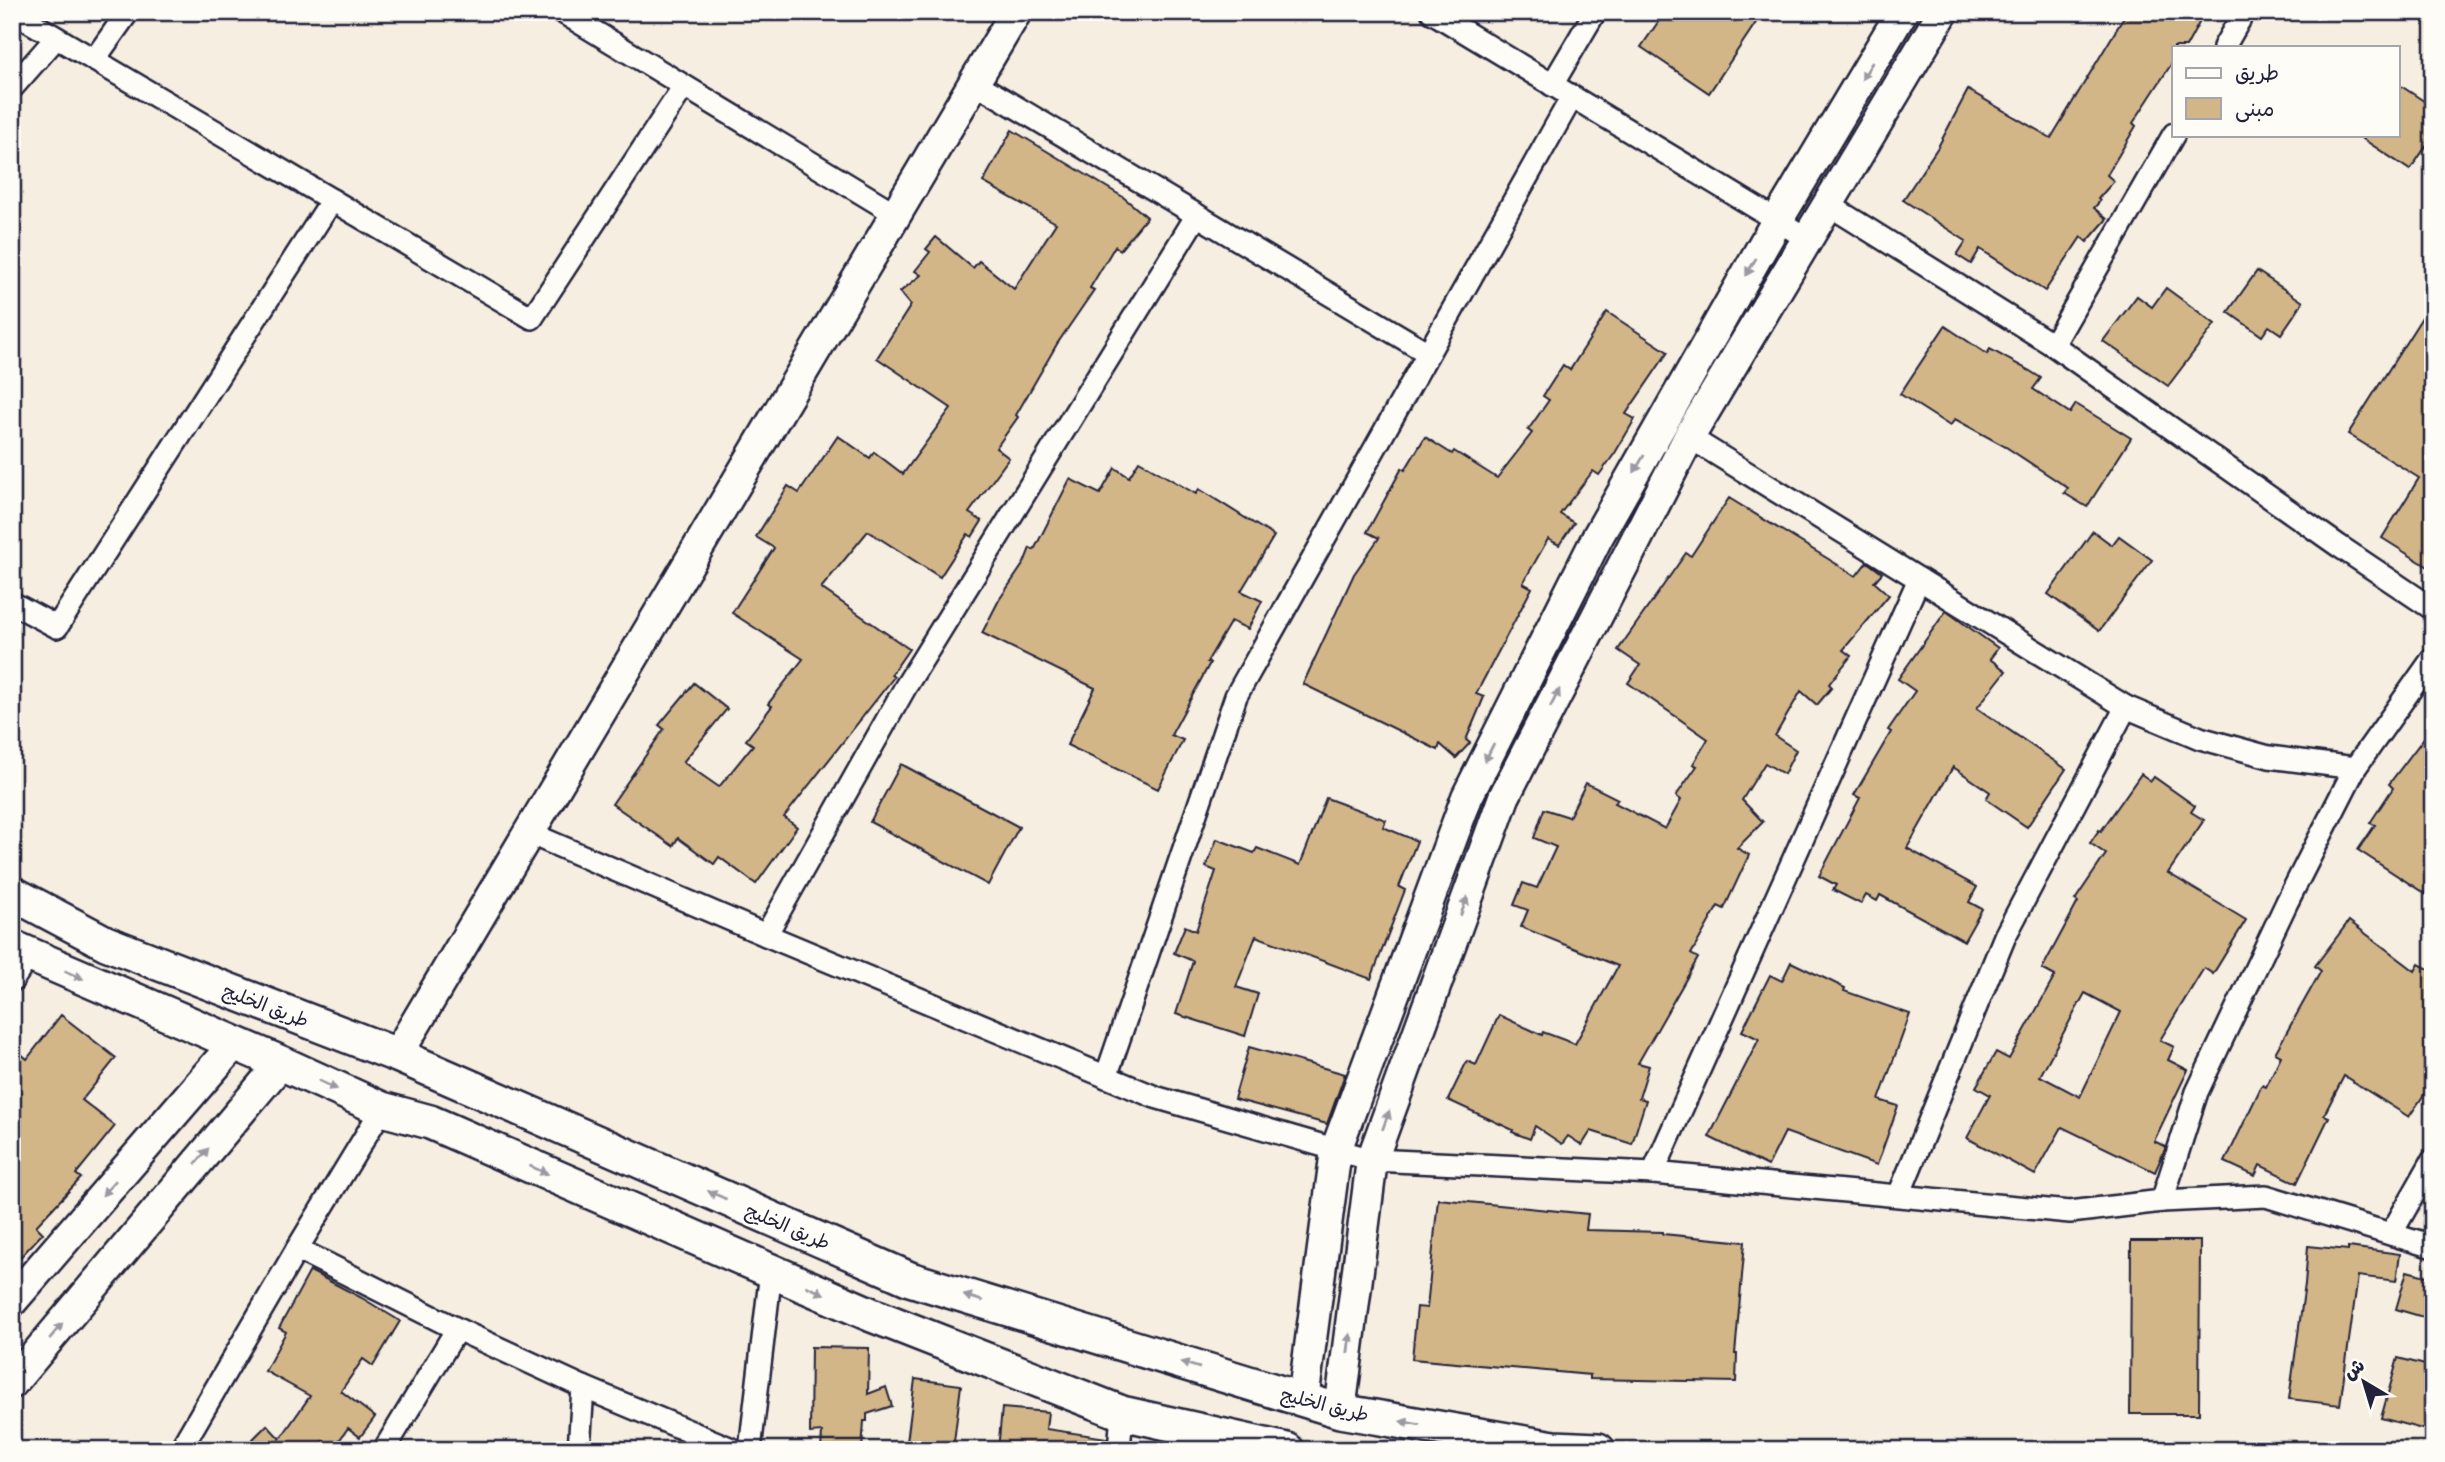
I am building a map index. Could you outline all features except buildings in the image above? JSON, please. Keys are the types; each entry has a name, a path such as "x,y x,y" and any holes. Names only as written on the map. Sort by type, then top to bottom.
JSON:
{"main road":[{"name":"طريق الخليج","path":"12,893 106,943 397,1055 910,1279 1340,1411 1554,1448 1598,1450"},
{"path":"18,962 281,1063 382,1110 430,1122 872,1315 1122,1413 1287,1450"}],"street":[{"path":"13,12 532,318 684,86"},
{"path":"94,60 128,12"},
{"path":"562,12 896,214"},
{"path":"397,1055 1016,12"},
{"path":"1432,12 1808,239"},
{"path":"1552,85 1595,12"},
{"path":"1303,1400 1336,1150 1467,797 1598,536 1777,220 1902,12"},
{"path":"1340,1411 1372,1160 1504,797 1689,437 1943,12"},
{"path":"2225,46 2244,12"},
{"path":"12,88 56,38"},
{"path":"974,82 1428,353"},
{"path":"1106,1077 1236,696 1572,97"},
{"path":"2053,345 2173,136"},
{"path":"12,603 57,627 332,200"},
{"path":"1829,205 2053,345 2433,609"},
{"path":"766,935 906,686 1197,215"},
{"path":"1689,437 2126,706 2200,738 2269,757 2356,768"},
{"path":"1653,1173 1919,579"},
{"path":"2162,1201 2197,1092 2287,902 2356,768 2433,658"},
{"path":"1899,1195 2005,936 2126,706"},
{"path":"529,832 766,935 1155,1097 1372,1160 1653,1173 2070,1212 2162,1201 2266,1196 2433,1247"},
{"path":"12,1301 234,1044"},
{"path":"12,1383 281,1063"},
{"path":"180,1450 382,1110"},
{"path":"2391,1234 2433,1160"},
{"path":"297,1249 457,1329 583,1387 734,1450"},
{"path":"750,1450 771,1271"},
{"path":"384,1450 457,1329"},
{"path":"579,1450 583,1387"},
{"path":"1119,1450 1122,1413"}]}
